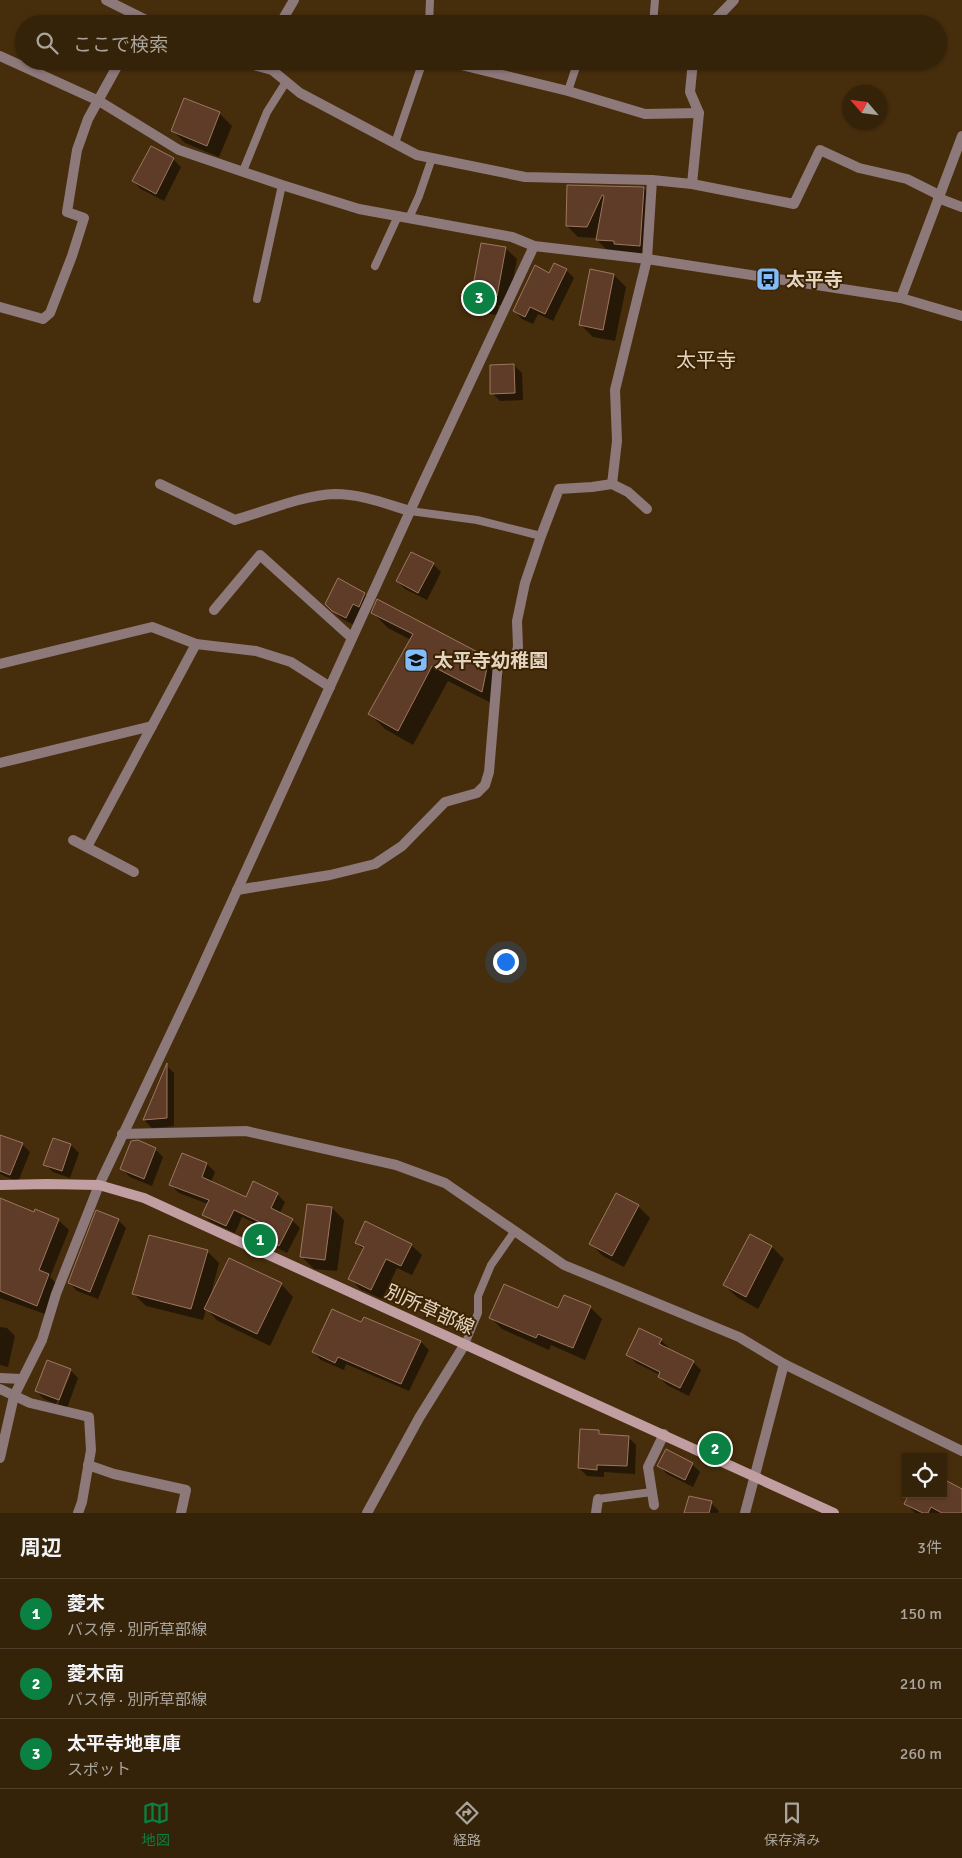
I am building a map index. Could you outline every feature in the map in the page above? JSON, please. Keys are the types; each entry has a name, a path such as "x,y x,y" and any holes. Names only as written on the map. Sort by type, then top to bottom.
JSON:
{"main road":[{"name":"別所草部線","path":"0,1186 47,1184 99,1185 144,1198 834,1513"}],"street":[{"path":"106,0 131,15"},
{"path":"285,15 294,0"},
{"path":"720,15 734,0"},
{"path":"0,56 15,63"},
{"path":"30,70 98,101 179,150 359,209 512,237 534,246 647,259 901,298 962,316"},
{"path":"0,307 43,319 50,313 72,256 84,218 68,212 77,150 88,119 115,70"},
{"path":"278,70 286,82 300,94 417,155 525,177 652,180 692,184 794,204 820,150 859,168 907,179 962,207"},
{"path":"482,70 568,91 645,114 699,113"},
{"path":"692,70 690,92 699,113 692,184"},
{"path":"901,298 962,136"},
{"path":"612,484 618,441 615,390 647,259 652,180"},
{"path":"0,1458 14,1396 42,1340 56,1294 99,1185 534,246"},
{"path":"160,484 235,520 313,497 336,494 364,497 410,511"},
{"path":"237,890 330,875 375,864 402,846 445,802 477,792 485,785 489,772 498,664 515,659 518,647 517,621 525,583 559,489 612,484 628,492 647,510"},
{"path":"214,610 260,555 352,638"},
{"path":"0,664 152,627 196,644 256,651 291,662 330,687"},
{"path":"87,847 196,644"},
{"path":"0,764 152,726"},
{"path":"74,840 134,872"},
{"path":"122,1134 246,1131 396,1165 445,1183 564,1265 739,1337 784,1364 962,1451"},
{"path":"367,1513 419,1418 465,1344"},
{"path":"745,1513 753,1476 784,1364"},
{"path":"0,1378 22,1379"},
{"path":"0,1389 30,1403 89,1417 91,1450 82,1502 78,1513"},
{"path":"654,1505 648,1467 664,1434"},
{"path":"88,1465 114,1474 186,1490 181,1513"},
{"path":"596,1513 598,1499"}],"lane":[{"path":"429,15 430,0"},
{"path":"654,15 655,0"},
{"path":"395,143 420,70"},
{"path":"568,91 575,70"},
{"path":"243,172 267,112 286,82"},
{"path":"409,218 432,158"},
{"path":"257,299 282,185"},
{"path":"375,266 398,216"},
{"path":"410,511 477,520 541,536"},
{"path":"465,1344 478,1313 478,1296 490,1265 514,1232"},
{"path":"598,1499 652,1492"}],"building":[{"path":"184,98 220,112 207,146 171,131"},
{"path":"151,146 174,158 156,194 132,181"},
{"path":"567,185 644,187 640,246 614,244 614,241 596,240 604,196 602,195 587,227 566,226"},
{"path":"481,243 506,247 497,296 488,294 486,305 470,302"},
{"path":"554,263 567,269 545,314 530,307 525,317 513,311 535,265 549,273"},
{"path":"590,269 614,274 603,330 579,325"},
{"path":"514,364 515,393 490,394 490,365"},
{"path":"411,552 434,563 418,593 396,581"},
{"path":"338,578 365,593 359,607 353,604 346,618 332,611 325,604"},
{"path":"377,599 489,658 482,692 432,666 398,731 368,714 413,634 371,613"},
{"path":"167,1063 167,1118 143,1120"},
{"path":"0,1135 23,1143 10,1175 0,1171"},
{"path":"53,1138 71,1144 62,1171 43,1165"},
{"path":"138,1140 156,1148 144,1179 120,1169 131,1141"},
{"path":"182,1153 207,1163 202,1177 246,1197 253,1181 278,1193 271,1208 293,1219 279,1246 262,1237 268,1226 234,1210 226,1226 202,1215 209,1200 169,1185"},
{"path":"616,1193 639,1205 612,1256 589,1244"},
{"path":"0,1198 34,1212 35,1209 59,1219 39,1270 49,1274 37,1306 0,1291"},
{"path":"307,1204 332,1207 325,1260 300,1257"},
{"path":"96,1210 119,1219 90,1292 68,1283"},
{"path":"365,1221 412,1244 401,1266 386,1259 371,1290 348,1279 364,1247 355,1243"},
{"path":"750,1234 772,1246 746,1297 723,1285"},
{"path":"149,1235 208,1250 191,1309 132,1294"},
{"path":"229,1258 282,1283 257,1334 204,1309"},
{"path":"504,1284 558,1308 564,1295 591,1306 573,1348 538,1334 536,1338 489,1318"},
{"path":"332,1309 361,1322 364,1317 421,1341 401,1384 338,1357 335,1363 312,1352"},
{"path":"639,1328 662,1339 659,1344 694,1361 680,1388 658,1377 660,1372 626,1355"},
{"path":"47,1360 71,1369 59,1400 35,1391"},
{"path":"580,1429 599,1430 599,1434 629,1436 627,1466 597,1465 597,1470 578,1468"},
{"path":"666,1449 693,1463 685,1480 657,1466"},
{"path":"947,1481 962,1489 962,1513 942,1513 931,1507 928,1513 923,1513 904,1504 907,1498 947,1498"},
{"path":"689,1496 712,1501 709,1513 684,1513"}],"place":[{"name":"太平寺","path":"768,279"},
{"name":"太平寺地車庫","path":"479,298"},
{"name":"太平寺幼稚園","path":"416,660"},
{"name":"菱木","path":"260,1240"},
{"name":"菱木南","path":"715,1449"}],"district":[{"name":"太平寺","path":"706,360"}]}
